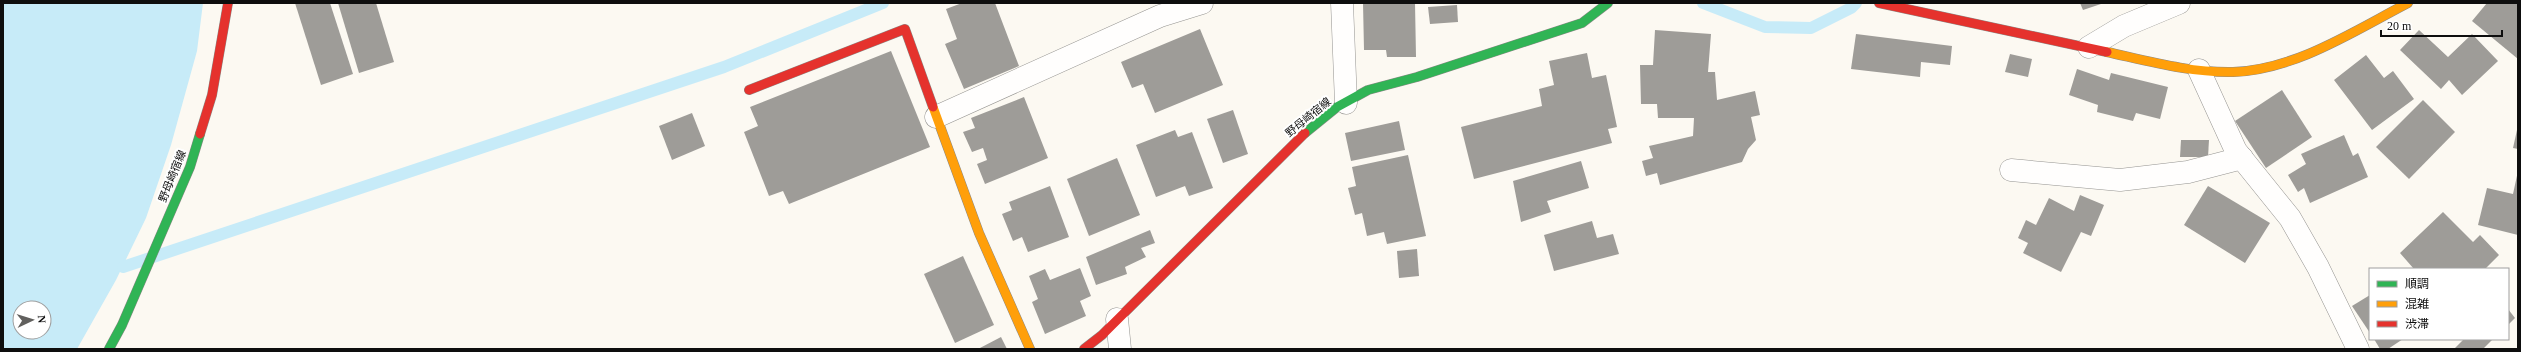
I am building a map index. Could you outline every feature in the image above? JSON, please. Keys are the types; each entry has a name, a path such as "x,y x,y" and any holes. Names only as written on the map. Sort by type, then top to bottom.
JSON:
{"street":[{"name":"野母崎宿線","path":"109,349 133,299 190,167 212,95 228,3"},
{"path":"936,117 1160,16 1202,3"},
{"path":"1342,3 1346,103"},
{"name":"野母崎宿線","path":"1084,349 1117,319 1299,138 1346,103 1368,90 1417,77 1582,23 1608,3"},
{"path":"1879,3 2212,72 2251,70 2292,59 2316,50 2408,3"},
{"path":"2089,47 2124,26 2179,3"},
{"path":"749,90 905,29 978,233 1030,349"},
{"path":"2199,70 2236,151 2290,218 2318,267 2358,349"},
{"path":"2011,170 2120,180 2188,172 2242,158"},
{"path":"1117,319 1120,349"}],"water":[{"path":"3,3 203,3 197,51 171,145 146,218 116,280 77,349 3,349"}],"building":[{"path":"295,3 330,3 353,74 321,85"},
{"path":"338,3 376,3 394,62 359,73"},
{"path":"962,3 995,3 1019,66 964,89 945,44 957,39 946,9"},
{"path":"1363,3 1415,3 1416,57 1387,57 1386,50 1364,50"},
{"path":"2080,3 2104,3 2083,10"},
{"path":"2487,3 2518,3 2518,59 2472,21"},
{"path":"1457,5 1458,22 1430,24 1428,7"},
{"path":"1200,29 1223,85 1155,113 1143,84 1132,88 1121,62"},
{"path":"1655,30 1711,34 1708,72 1715,72 1717,100 1755,91 1760,115 1751,117 1756,140 1748,149 1742,162 1660,185 1657,173 1646,176 1642,161 1653,158 1649,146 1693,136 1694,118 1658,118 1657,104 1641,104 1640,65 1653,65"},
{"path":"2419,30 2448,57 2472,34 2498,61 2462,95 2449,80 2441,89 2400,50"},
{"path":"1856,34 1952,46 1950,65 1921,62 1920,77 1851,69"},
{"path":"891,51 930,147 789,204 783,191 769,196 744,132 758,126 750,107"},
{"path":"1587,53 1592,78 1606,75 1617,127 1608,129 1612,143 1474,179 1461,127 1542,106 1539,89 1554,85 1549,61"},
{"path":"2010,54 2032,59 2028,77 2005,72"},
{"path":"2366,55 2384,78 2393,71 2414,99 2372,130 2334,80"},
{"path":"2077,69 2109,80 2111,73 2168,87 2160,119 2136,113 2133,121 2097,112 2098,105 2069,95"},
{"path":"2282,90 2312,137 2266,168 2235,121"},
{"path":"1024,97 1048,158 985,184 977,164 987,160 983,148 972,152 963,132 975,128 971,118"},
{"path":"2423,100 2455,132 2409,179 2376,147"},
{"path":"1233,110 1248,154 1223,163 1207,119"},
{"path":"692,113 705,146 672,160 659,126"},
{"path":"1399,121 1405,150 1351,161 1345,133"},
{"path":"1175,130 1178,137 1192,132 1213,188 1189,196 1185,186 1156,197 1136,145"},
{"path":"2518,130 2518,149 2513,148"},
{"path":"2344,135 2353,156 2358,153 2368,177 2310,203 2304,188 2298,192 2288,175 2306,164 2301,154"},
{"path":"2181,140 2209,140 2208,157 2180,157"},
{"path":"1408,155 1426,236 1387,244 1384,232 1367,236 1362,213 1355,215 1348,188 1356,186 1352,167"},
{"path":"1117,158 1140,215 1089,236 1067,179"},
{"path":"1581,161 1589,188 1547,201 1551,212 1521,222 1513,181"},
{"path":"2518,171 2518,235 2478,225 2487,188 2513,194"},
{"path":"1050,186 1069,237 1028,252 1022,237 1013,241 1002,214 1012,210 1009,202"},
{"path":"2208,186 2270,223 2245,263 2184,225"},
{"path":"2080,195 2104,205 2091,236 2081,232 2061,272 2023,253 2028,243 2018,238 2026,220 2036,225 2049,198 2074,211"},
{"path":"2443,212 2473,242 2480,235 2499,255 2486,268 2413,268 2400,253"},
{"path":"1592,221 1597,238 1613,234 1619,254 1554,271 1544,235"},
{"path":"1150,230 1155,243 1141,248 1146,257 1125,267 1127,274 1096,285 1086,257"},
{"path":"1417,249 1419,276 1399,278 1397,251"},
{"path":"963,256 994,325 955,343 924,274"},
{"path":"1080,268 1091,296 1080,301 1086,316 1045,334 1032,302 1038,299 1029,276 1045,269 1050,280"},
{"path":"2369,296 2369,332 2352,306"},
{"path":"2509,310 2515,318 2509,324"},
{"path":"1001,337 1007,349 978,349"},
{"path":"2375,340 2402,340 2388,349 2380,349"},
{"path":"2463,340 2492,340 2483,349 2454,349"}],"waterway":[{"path":"123,267 724,67 883,3"},
{"path":"1703,3 1765,27 1811,28 1851,8 1856,3"}],"traffic: fast":[{"path":"1305,133 1337,107 1368,90 1417,77 1582,23 1608,3"},
{"path":"109,349 122,325 190,167 200,134"}],"traffic: slow":[{"path":"2107,52 2170,66 2201,71 2233,72 2256,70 2301,57 2324,47 2408,3"},
{"path":"933,107 979,233 1030,349"}],"traffic: jam":[{"path":"200,134 212,95 228,3"},
{"path":"1879,3 2107,52"},
{"path":"749,90 905,29 933,107"},
{"path":"1084,349 1102,335 1305,133"}]}
